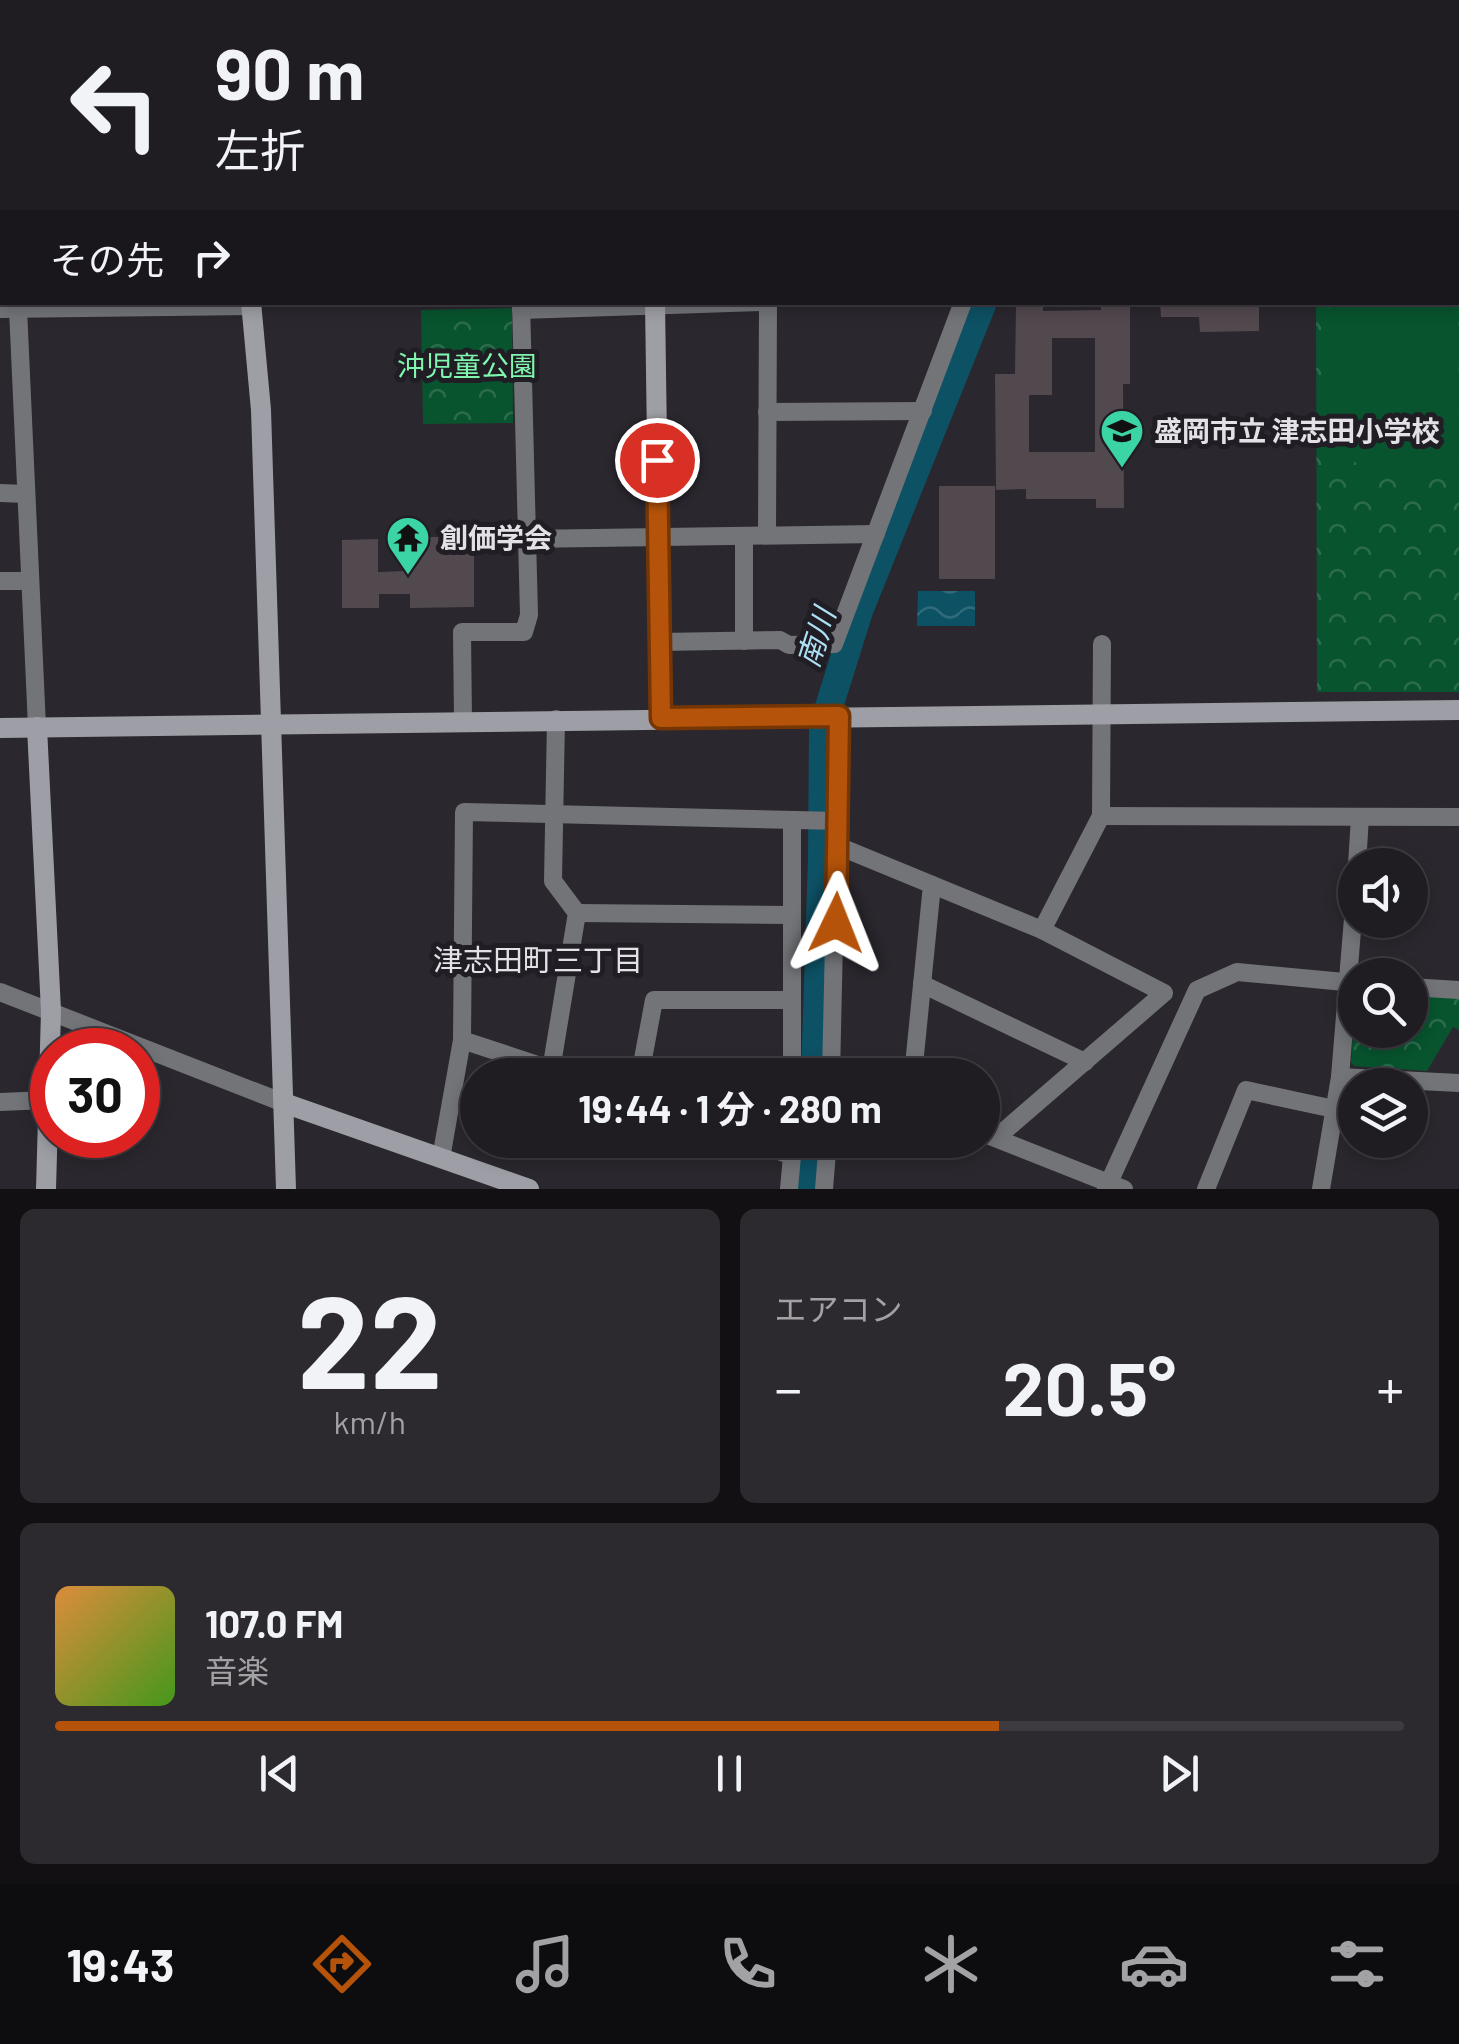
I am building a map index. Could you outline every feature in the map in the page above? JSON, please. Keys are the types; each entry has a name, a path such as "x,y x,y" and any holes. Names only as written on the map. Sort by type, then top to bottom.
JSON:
{"street":[{"path":"50,1028 26,494 9,309 203,305"},
{"path":"251,305 261,410 274,725 286,1189"},
{"path":"463,720 462,632 524,632 529,615 521,306 588,305"},
{"path":"655,305 661,718"},
{"path":"766,534 768,305"},
{"path":"660,642 780,640 789,645 834,644 962,305"},
{"path":"766,412 923,411"},
{"path":"0,493 26,494"},
{"path":"526,539 876,534"},
{"path":"744,536 744,640"},
{"path":"0,581 30,582"},
{"path":"1042,930 1100,816 1102,644"},
{"path":"0,728 1459,710"},
{"path":"832,1058 839,716"},
{"path":"556,719 553,881 578,913 562,1058"},
{"path":"440,1158 462,1040 464,812 838,821"},
{"path":"1100,816 1459,817"},
{"path":"1358,848 1360,816"},
{"path":"792,821 792,1058"},
{"path":"838,846 1042,930 1164,992 1086,1062 1000,1127"},
{"path":"915,1058 932,885"},
{"path":"578,913 792,914"},
{"path":"1000,1140 1113,1187 1196,990 1237,972 1338,982"},
{"path":"922,984 1086,1062"},
{"path":"1428,988 1459,990"},
{"path":"0,992 284,1103 529,1189"},
{"path":"643,1058 654,1000 792,1000"},
{"path":"462,1040 517,1058"},
{"path":"1428,1081 1459,1083"},
{"path":"1321,1189 1338,1087"},
{"path":"1206,1189 1246,1090 1334,1108"},
{"path":"0,1102 30,1101"},
{"path":"46,1189 47,1158"},
{"path":"789,1189 791,1158"},
{"path":"824,1189 827,1158"}],"green space":[{"path":"1316,305 1459,305 1459,692 1317,692"},
{"path":"1331,305 1458,305 1459,476 1400,478 1380,474 1347,455 1336,440 1330,421"},
{"name":"沖児童公園","path":"512,308 513,423 423,424 421,310"},
{"path":"1428,995 1459,998 1459,1030 1453,1027 1428,1069 1354,1066 1352,1048 1428,1048"}],"water":[{"path":"918,591 975,591 975,626 917,626"}],"building":[{"path":"1016,305 1043,305 1043,311 1130,305 1130,384 1123,384 1124,508 1096,508 1096,499 1026,499 1026,489 996,490 995,374 1015,374","holes":["1052,338 1095,338 1095,452 1029,452 1029,395 1052,395"]},
{"path":"1160,305 1259,305 1259,331 1200,332 1199,317 1161,317"},
{"path":"939,486 995,486 995,579 939,579"},
{"name":"創価学会","path":"410,537 474,537 474,607 410,608 410,594 379,594 379,608 342,608 342,540 378,539 378,572 404,571 404,558 410,558"}],"waterway":[{"name":"南川","path":"816,1058 823,726 859,611 982,305"},
{"name":"南川","path":"806,1189 809,1158"}],"place":[{"name":"盛岡市立 津志田小学校","path":"1122,469"},
{"name":"創価学会","path":"408,576"}],"district":[{"name":"津志田町三丁目","path":"538,961"}],"route":[{"path":"657,460 661,718 839,716 836,923"}]}
